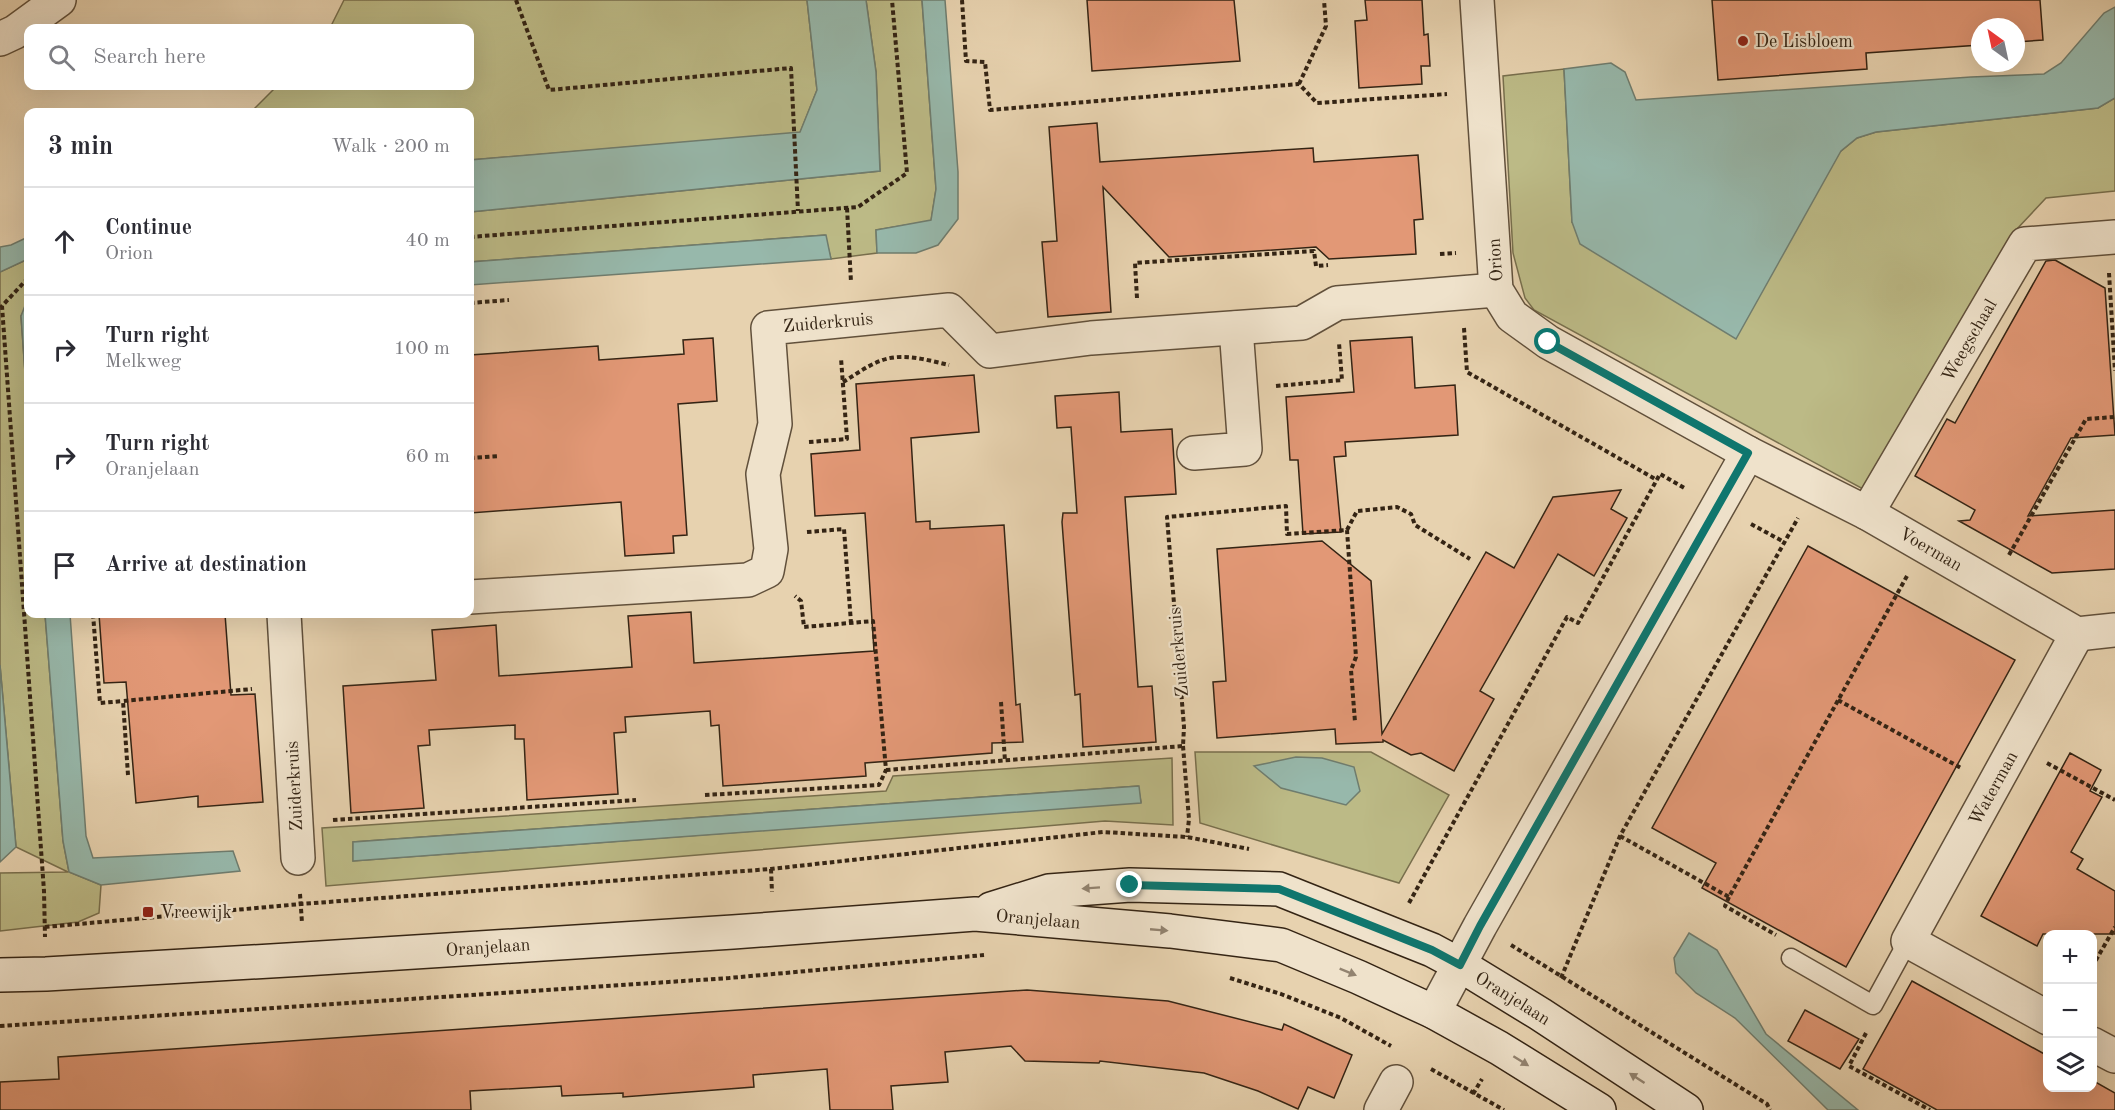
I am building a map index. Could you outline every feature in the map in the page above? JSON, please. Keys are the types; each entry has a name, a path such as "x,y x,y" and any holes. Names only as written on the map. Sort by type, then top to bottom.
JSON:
{"street":[{"path":"26,24 59,0"},
{"name":"Orion","path":"1477,0 1496,290 1512,316 1548,342 1748,453"},
{"path":"0,39 24,25"},
{"name":"Weegschaal","path":"1867,513 2025,244 2111,237"},
{"path":"990,351 1091,338 1302,323 1337,303 1496,290"},
{"name":"Zuiderkruis","path":"767,572 771,549 763,474 775,424 768,328 949,310 990,351"},
{"path":"1194,453 1245,449 1236,328"},
{"path":"1434,1012 1748,453"},
{"name":"Voerman","path":"1748,453 1867,513 2077,634"},
{"path":"474,597 748,580 767,572"},
{"name":"Zuiderkruis","path":"284,618 298,858"},
{"path":"2077,634 2115,630"},
{"name":"Waterman","path":"1908,941 2077,634"},
{"name":"Oranjelaan","path":"975,914 1049,891 1130,885 1279,889 1432,950 1460,965 1540,1014 1686,1110"},
{"name":"Oranjelaan","path":"0,975 304,959 975,914 1170,931 1281,945 1434,1012 1499,1048 1599,1110"},
{"path":"1908,941 2043,1015"},
{"path":"2097,1047 2115,1056"},
{"path":"1380,1110 1396,1082"}],"lane":[{"name":"Waterman","path":"1873,1005 1908,941"},
{"path":"1791,958 1873,1005"}],"path":[{"path":"516,0 549,90 790,68 798,211"},
{"path":"474,237 858,207 906,173 892,0"},
{"path":"962,0 966,61 985,62 990,110 1299,84"},
{"path":"1299,84 1326,27 1324,0"},
{"path":"1299,84 1317,103 1484,91"},
{"path":"769,445 847,439 843,382 847,208"},
{"path":"2111,237 2115,371"},
{"path":"1434,255 1494,249"},
{"path":"1138,335 1135,263 1314,251 1316,266 1339,264"},
{"path":"24,282 2,306 24,612"},
{"path":"1462,293 1467,372 1657,480"},
{"path":"474,303 509,300"},
{"path":"1240,389 1342,380 1337,303"},
{"path":"843,382 880,360 914,357 953,366 970,365 990,351"},
{"path":"1992,585 2086,419 2115,417"},
{"path":"474,458 499,456"},
{"path":"1393,935 1416,889 1567,617 1578,623 1660,474 1784,542"},
{"path":"1540,1014 1562,976 1620,836 1816,487"},
{"name":"Zuiderkruis","path":"1184,746 1167,517 1286,506 1287,534 1347,530"},
{"path":"1355,722 1351,670 1356,657 1347,530 1357,511 1397,507 1411,514 1415,525 1470,559"},
{"path":"770,534 844,529 851,623"},
{"path":"1791,958 1781,938 1725,906 1924,545"},
{"path":"705,795 879,785 886,770 873,621 804,627 801,601 767,572"},
{"path":"24,618 44,891 46,974"},
{"path":"93,618 100,703 289,686"},
{"path":"1838,700 1994,786"},
{"path":"123,701 128,775"},
{"path":"1001,702 1005,761"},
{"path":"886,770 1184,746 1189,819 1187,837"},
{"path":"2015,746 2115,800"},
{"path":"296,823 636,800"},
{"path":"1620,836 1729,897"},
{"name":"Zuiderkruis","path":"298,858 304,959"},
{"path":"2097,958 2115,927"},
{"path":"0,1026 717,979 989,954"},
{"path":"1226,977 1281,994 1341,1018 1392,1047"},
{"path":"1341,1018 1358,977"},
{"path":"1873,1005 1870,1026 1849,1066 1930,1110"},
{"path":"1473,1094 1499,1048"},
{"path":"1427,1066 1504,1110"}],"shaded area":[{"path":"344,0 807,0 817,90 800,133 474,160 474,108 255,108 273,90 474,90 474,24 332,24"},
{"path":"807,0 866,0 876,72 880,171 474,212 474,160 800,132 817,90"},
{"path":"866,0 922,0 936,189 931,221 876,230 877,253 831,259 825,235 474,262 474,212 880,171 876,72"},
{"path":"922,0 945,0 958,172 958,219 938,245 916,253 877,253 876,230 931,220 936,189"},
{"path":"2115,7 2115,98 2098,108 1876,132 1857,138 1841,151 1736,339 1580,244 1572,222 1564,69 1611,63 1625,72 1636,100 2044,74 2061,63 2104,13"},
{"path":"1564,69 1572,222 1841,151 1857,138 1876,132 2098,108 2115,98 2115,191 2046,198 2016,230 1863,489 1534,310 1525,298 1513,253 1503,76"},
{"path":"826,235 831,259 474,285 474,262"},
{"path":"24,239 24,261 0,272 0,247"},
{"path":"24,261 24,310 21,316 24,358 24,618 45,618 63,841 69,872 101,885 99,913 78,922 0,931 0,873 68,872 16,847 0,665 0,272"},
{"path":"24,308 24,358 21,316"},
{"path":"45,618 70,618 86,836 93,858 233,851 240,871 101,885 69,872 63,841"},
{"path":"0,665 16,847 0,862"},
{"path":"1195,752 1371,752 1449,795 1399,883 1200,823"},
{"path":"1296,757 1322,758 1354,767 1360,791 1346,805 1281,788 1254,766"},
{"path":"1172,758 1173,825 1105,821 326,886 322,828 886,791 893,776","holes":["1138,786 1141,802 353,861 353,842"]},
{"path":"1139,786 1141,803 353,861 353,842"},
{"path":"1689,933 1717,950 1766,1034 1858,1110 1828,1110 1735,1018 1696,993 1676,973 1674,958"}],"building":[{"path":"1087,0 1234,0 1240,61 1092,71"},
{"path":"1365,0 1422,0 1424,35 1428,34 1430,66 1421,66 1422,84 1359,88 1355,21 1367,20"},
{"path":"1712,0 2040,0 2043,40 2025,41 2025,18 1971,18 1971,46 1866,53 1867,69 1718,80"},
{"path":"1097,123 1100,162 1313,148 1314,162 1418,155 1423,219 1414,220 1416,254 1329,259 1316,247 1169,257 1103,187 1111,312 1048,317 1042,242 1057,241 1049,127"},
{"path":"2055,260 2105,288 2115,435 2071,438 2028,516 2115,510 2115,569 2052,573 1959,521 1970,520 1975,510 1915,476 1947,419 1955,423 2046,261"},
{"path":"1412,337 1415,388 1455,385 1458,435 1345,442 1346,456 1334,457 1341,532 1303,534 1298,460 1290,460 1286,397 1354,392 1350,341"},
{"path":"713,338 717,401 678,404 687,535 673,536 674,553 625,556 621,502 474,513 474,355 598,346 599,360 684,354 683,340"},
{"path":"974,375 979,432 911,438 916,522 930,521 930,529 1004,525 1016,705 1020,704 1023,742 992,743 992,753 865,763 866,776 723,786 719,725 711,726 710,711 625,717 626,732 614,733 618,794 527,800 524,739 515,739 515,725 429,730 430,745 418,746 424,808 351,813 343,686 436,680 432,630 496,625 499,676 632,667 628,616 691,612 694,663 874,651 865,513 815,516 811,454 860,450 856,384"},
{"path":"1119,392 1121,432 1172,429 1176,494 1125,497 1138,687 1152,686 1156,742 1083,747 1080,694 1075,695 1062,522 1063,513 1077,513 1071,427 1057,428 1055,396"},
{"path":"1621,490 1611,509 1627,518 1594,576 1558,554 1480,691 1494,699 1454,771 1421,753 1411,755 1383,740 1383,742 1336,744 1335,729 1217,738 1213,682 1226,681 1217,549 1322,541 1371,581 1382,734 1486,552 1514,568 1553,497"},
{"path":"1808,546 2015,660 1846,967 1702,888 1716,863 1652,828"},
{"path":"99,618 225,618 231,695 255,694 263,802 198,807 198,796 136,803 126,682 104,683"},
{"path":"2070,753 2101,770 2090,791 2102,797 2071,852 2083,859 2077,869 2115,891 2115,934 2097,934 2097,930 2043,930 2037,946 1981,916"},
{"path":"1912,981 2043,1053 2043,1092 2097,1092 2097,1083 2115,1093 2115,1110 1937,1110 1863,1069"},
{"path":"1027,990 1168,1001 1282,1030 1284,1024 1352,1055 1334,1098 1308,1087 1298,1109 1258,1091 1204,1073 1100,1061 1099,1063 1025,1061 1011,1046 945,1052 948,1082 891,1086 893,1110 830,1110 827,1069 753,1075 754,1087 623,1097 623,1093 562,1096 561,1086 470,1091 471,1110 0,1110 0,1082 59,1079 58,1057"},
{"path":"1805,1010 1859,1039 1840,1069 1788,1041"}],"place":[{"name":"De Lisbloem","path":"1743,41"},
{"name":"Vreewijk","path":"148,912"}],"route":[{"path":"1130,885 1279,889 1432,950 1460,965 1748,453 1548,342"}]}
